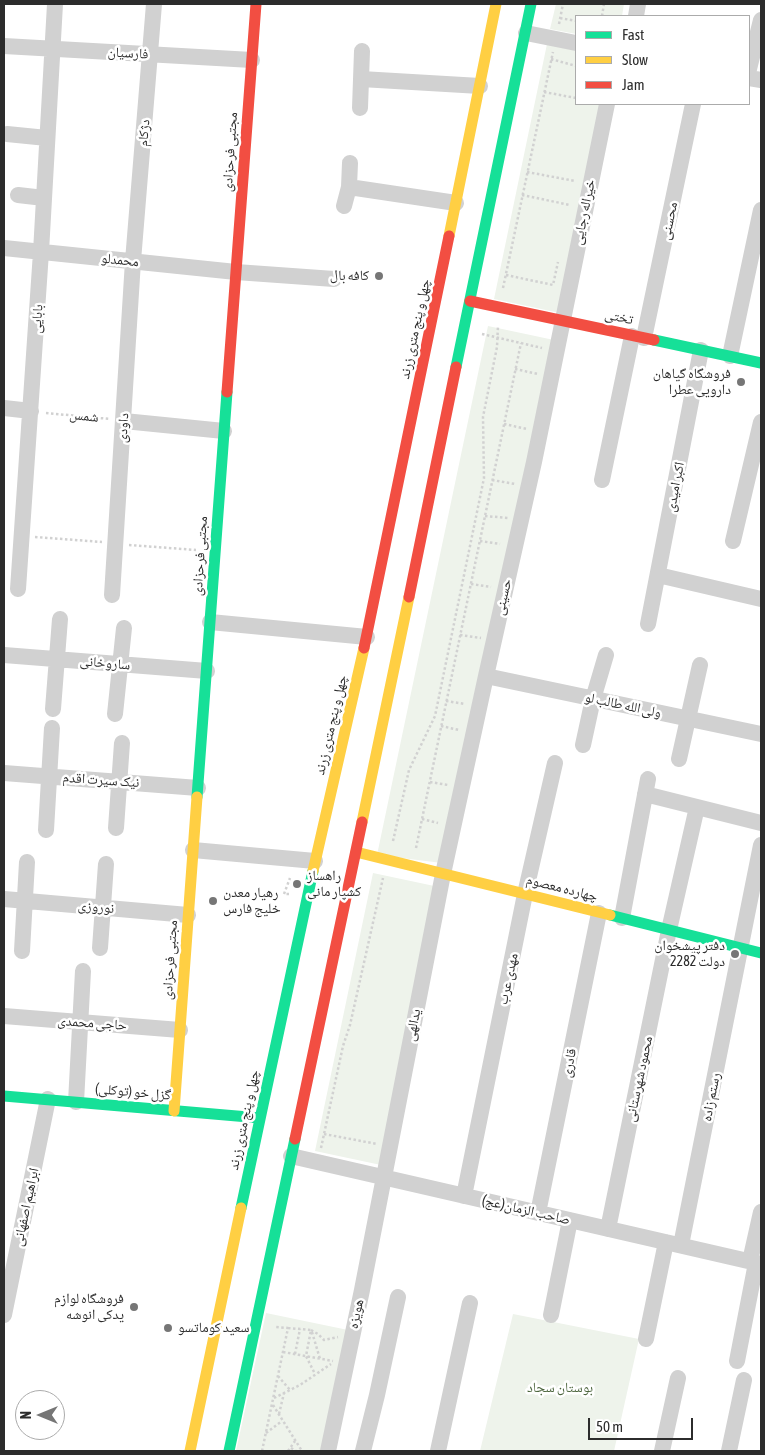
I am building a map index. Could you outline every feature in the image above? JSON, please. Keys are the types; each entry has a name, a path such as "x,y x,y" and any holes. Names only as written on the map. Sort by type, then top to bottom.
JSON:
{"main road":[{"name":"مجتبی فرحزادی","path":"174,1110 256,4"},
{"name":"چهل و پنج متری زرند","path":"190,1451 315,861 367,637 496,4"},
{"path":"229,1451 356,852 531,4"},
{"name":"تختی","path":"470,301 761,363"},
{"name":"چهارده معصوم","path":"356,852 761,953"},
{"name":"گزل خو (توکلی)","path":"4,1096 260,1118"}],"street":[{"name":"بابایی","path":"18,589 31,411 55,4"},
{"name":"دژکام","path":"133,261 154,4"},
{"path":"750,65 761,20"},
{"path":"526,33 575,43"},
{"name":"فارسیان","path":"4,46 252,60"},
{"path":"360,108 362,51"},
{"path":"361,79 480,86"},
{"name":"خیراله رجایی","path":"562,321 607,105"},
{"name":"محسنی","path":"602,480 693,105"},
{"path":"7,134 47,138"},
{"path":"344,206 349,187 350,163"},
{"path":"349,187 456,203"},
{"path":"18,195 44,198"},
{"path":"730,356 761,210"},
{"name":"محمدلو","path":"4,248 236,272 334,279"},
{"name":"داودی","path":"112,595 133,261"},
{"name":"حسینی","path":"443,874 534,462 562,321"},
{"name":"اکبر امیدی","path":"648,624 701,350"},
{"path":"4,408 31,411"},
{"path":"124,420 224,431"},
{"path":"733,541 761,422"},
{"path":"658,575 761,598"},
{"path":"53,709 60,619"},
{"path":"210,622 367,637"},
{"path":"115,714 124,628"},
{"name":"ساروخانی","path":"4,654 206,670"},
{"path":"583,745 592,698 606,655"},
{"path":"679,759 700,665"},
{"name":"ولی الله طالب لو","path":"486,676 761,734"},
{"path":"46,830 52,728"},
{"path":"116,828 122,743"},
{"name":"مهدی عرب","path":"464,1196 525,894 555,763"},
{"name":"نیک سیرت اقدم","path":"4,773 198,788"},
{"path":"622,918 646,787 697,807 761,823"},
{"name":"محمود شهرستانی","path":"608,1229 669,930 697,807"},
{"name":"رستم زاده","path":"646,1339 674,1244 741,948 761,844"},
{"path":"193,850 315,861"},
{"path":"22,951 27,862"},
{"path":"100,948 106,864"},
{"name":"یدالهی","path":"384,1177 443,874"},
{"name":"نوروزی","path":"4,899 188,915"},
{"name":"قادری","path":"538,1213 599,912"},
{"path":"76,1102 83,971"},
{"name":"حاجی محمدی","path":"4,1016 180,1030"},
{"name":"ابراهیم اصفهانی","path":"4,1315 48,1100"},
{"name":"صاحب الزمان(عج)","path":"291,1156 756,1263"},
{"name":"هویزه","path":"328,1451 384,1177"},
{"path":"737,1361 756,1263 761,1212"},
{"path":"551,1315 570,1220"},
{"path":"363,1451 398,1296"},
{"path":"438,1451 470,1303"},
{"path":"662,1451 678,1378"},
{"path":"729,1451 744,1380"}],"path":[{"path":"320,1155 343,1046 350,1025 382,881 410,770 435,716 484,478 483,418 497,347 499,307 563,4"},
{"path":"560,18 575,21"},
{"path":"551,59 575,66"},
{"path":"544,92 575,98"},
{"path":"527,172 575,181 573,189"},
{"path":"522,195 570,205 568,214"},
{"path":"506,275 553,285 559,258"},
{"path":"475,333 544,348"},
{"path":"415,851 521,343"},
{"path":"515,369 539,374"},
{"name":"شمس","path":"31,411 124,420"},
{"path":"504,424 527,430 529,420"},
{"path":"492,480 516,484 514,492"},
{"path":"485,516 508,518"},
{"path":"480,541 503,544"},
{"path":"471,584 494,588"},
{"path":"460,634 483,639"},
{"path":"446,701 470,705"},
{"path":"441,726 464,731"},
{"path":"430,782 453,786"},
{"path":"422,819 445,824"},
{"path":"284,894 291,874"},
{"path":"324,1134 378,1144 376,1152"},
{"path":"269,1326 311,1330 324,1340 341,1336 339,1344"},
{"path":"262,1451 288,1328"},
{"path":"295,1354 300,1329"},
{"path":"311,1330 306,1356 315,1374"},
{"path":"311,1330 320,1359"},
{"path":"283,1352 334,1361"},
{"path":"273,1399 334,1361"},
{"path":"332,1370 334,1361"},
{"path":"278,1375 290,1390"},
{"path":"279,1415 284,1393"},
{"path":"272,1403 299,1451"},
{"path":"266,1433 282,1421"},
{"path":"288,1451 295,1441"},
{"path":"291,1448 299,1451"}],"green space":[{"path":"556,4 624,4 622,15 575,15 575,34 550,29"},
{"path":"547,44 575,50 575,105 604,105 560,313 494,299"},
{"path":"488,326 554,340 442,863 377,855"},
{"path":"373,873 439,887 381,1165 315,1151"},
{"path":"266,1313 348,1330 321,1451 236,1451"},
{"name":"بوستان سجاد","path":"513,1314 639,1339 614,1451 480,1451"}],"traffic: fast":[{"path":"456,367 531,4"},
{"path":"654,340 761,363"},
{"path":"197,797 227,392"},
{"path":"241,1208 313,871"},
{"path":"610,915 761,953"},
{"path":"4,1096 260,1118"},
{"path":"229,1451 295,1139"}],"traffic: slow":[{"path":"449,236 496,4"},
{"path":"362,822 409,597"},
{"path":"313,871 364,648"},
{"path":"174,1111 197,797"},
{"path":"356,852 610,915"},
{"path":"190,1451 241,1208"}],"traffic: jam":[{"path":"227,392 256,4"},
{"path":"364,648 449,236"},
{"path":"470,301 654,340"},
{"path":"409,597 456,367"},
{"path":"295,1139 362,822"}],"place":[{"name":"کافه بال","path":"379,276"},
{"name":"فروشگاه گیاهان دارویی عطرا","path":"741,382"},
{"name":"راهساز کشپار مانی","path":"297,884"},
{"name":"رهیار معدن خلیج فارس","path":"213,901"},
{"name":"دفتر پیشخوان دولت 2282","path":"735,954"},
{"name":"فروشگاه لوازم یدکی انوشه","path":"134,1307"},
{"name":"سعید کوماتسو","path":"168,1328"}]}
